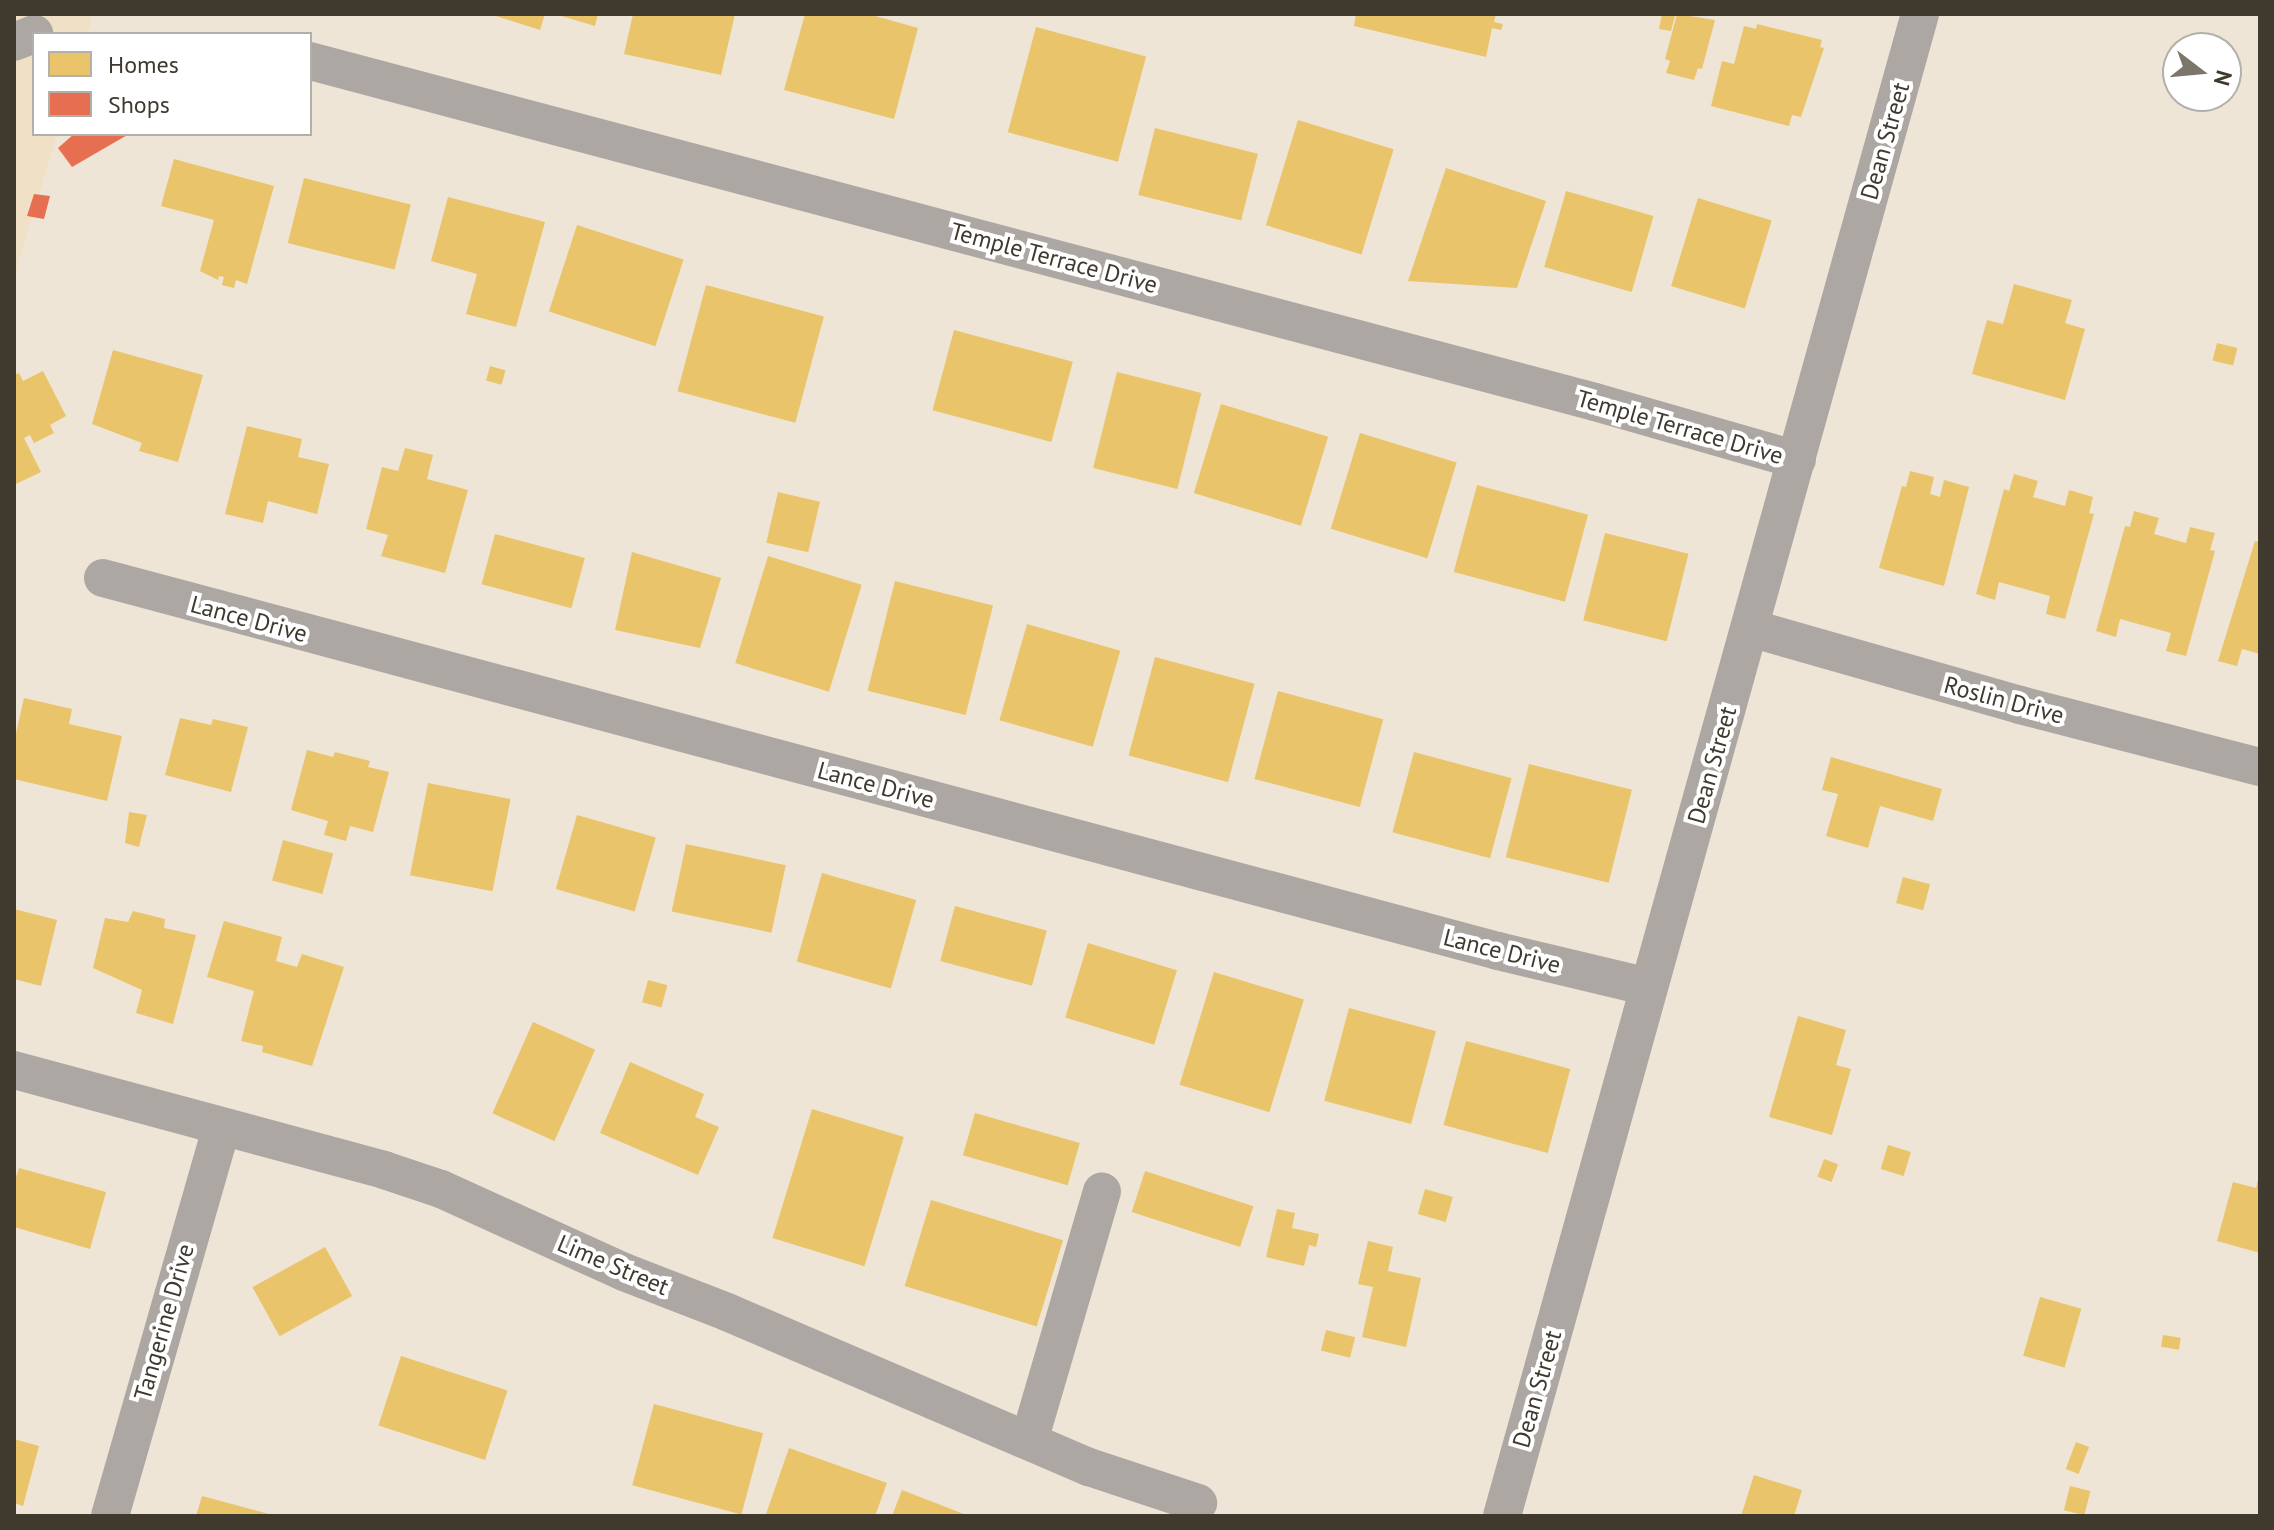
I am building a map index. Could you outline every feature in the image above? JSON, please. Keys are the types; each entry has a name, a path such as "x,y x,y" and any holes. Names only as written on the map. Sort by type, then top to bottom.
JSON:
{"street":[{"name":"Dean Street","path":"1502,1516 1920,14"},
{"name":"Temple Terrace Drive","path":"312,62 1595,402 1797,460"},
{"name":"Lance Drive","path":"103,578 1498,951 1649,987"},
{"name":"Roslin Drive","path":"1750,628 2020,705 2260,767"},
{"name":"Lime Street","path":"14,1070 384,1170 441,1189 624,1272 727,1312 1089,1467 1198,1503"},
{"name":"Tangerine Drive","path":"110,1516 221,1128"},
{"path":"1029,1441 1102,1191"}],"shaded area":[{"path":"14,14 93,14 88,32 32,32 32,136 56,136 14,277"}],"building: Homes":[{"path":"490,14 545,14 540,30"},
{"path":"555,14 598,14 595,26"},
{"path":"633,14 735,14 721,75 624,54"},
{"path":"805,14 868,14 918,28 894,119 784,90"},
{"path":"1356,14 1496,14 1494,22 1503,24 1501,30 1492,28 1486,57 1354,26"},
{"path":"1662,14 1675,15 1671,31 1659,29"},
{"path":"1677,14 1715,20 1702,69 1698,68 1694,80 1666,73 1670,61 1665,59"},
{"path":"1757,24 1822,40 1820,47 1824,48 1801,117 1792,115 1789,126 1711,106 1722,61 1734,64 1744,26 1756,29"},
{"path":"1036,27 1146,57 1118,162 1008,132"},
{"path":"1298,120 1394,149 1361,254 1266,225"},
{"path":"1155,128 1258,154 1241,221 1138,195"},
{"path":"174,159 274,186 247,284 236,280 234,288 222,285 224,277 219,276 218,280 200,271 214,220 161,206"},
{"path":"1446,168 1546,201 1517,288 1408,281"},
{"path":"304,178 411,205 395,270 288,243"},
{"path":"1566,191 1653,216 1632,292 1544,267"},
{"path":"448,197 545,222 516,327 466,314 477,274 431,261"},
{"path":"1698,198 1772,221 1745,308 1671,286"},
{"path":"577,225 684,260 655,346 549,312"},
{"path":"2014,284 2072,300 2065,323 2085,329 2065,400 1972,374 1987,320 2003,324"},
{"path":"706,285 824,317 795,423 678,391"},
{"path":"954,330 1073,362 1051,442 933,410"},
{"path":"2217,343 2237,348 2233,366 2213,360"},
{"path":"113,350 203,375 178,462 139,451 142,443 92,424"},
{"path":"490,366 505,370 502,385 486,380"},
{"path":"43,371 66,416 50,425 54,433 34,443 30,435 24,438 41,472 14,485 14,375 19,373 23,381"},
{"path":"1117,372 1201,393 1177,489 1093,468"},
{"path":"1221,404 1328,437 1301,526 1194,493"},
{"path":"247,426 302,439 298,457 329,464 317,514 268,501 263,523 225,514"},
{"path":"1360,433 1457,463 1427,558 1331,529"},
{"path":"405,448 433,455 427,479 468,490 445,573 381,556 388,535 366,529 382,467 398,471"},
{"path":"1910,471 1934,477 1930,494 1940,497 1944,480 1969,487 1944,586 1879,568 1902,486 1906,487"},
{"path":"2014,474 2038,481 2033,497 2065,506 2069,490 2093,497 2089,513 2094,514 2065,619 2046,614 2050,596 1999,582 1995,600 1976,594 2004,489 2009,491"},
{"path":"1477,485 1588,515 1565,602 1454,572"},
{"path":"778,492 820,502 808,552 766,543"},
{"path":"2134,511 2159,518 2154,534 2186,543 2190,527 2215,533 2210,550 2215,551 2186,656 2166,651 2171,633 2120,619 2116,637 2096,631 2125,526 2130,527"},
{"path":"1605,533 1688,554 1667,641 1583,620"},
{"path":"495,534 585,558 571,608 482,584"},
{"path":"2255,541 2260,542 2260,654 2242,649 2237,666 2218,661"},
{"path":"632,552 721,578 700,648 615,630"},
{"path":"768,556 862,585 829,692 735,663"},
{"path":"895,581 993,605 966,715 868,691"},
{"path":"1027,624 1120,651 1093,747 999,720"},
{"path":"1155,657 1254,684 1228,782 1129,756"},
{"path":"1278,691 1383,719 1360,807 1254,779"},
{"path":"24,698 72,709 69,724 122,736 107,801 14,779 14,742"},
{"path":"180,718 211,725 213,719 248,727 231,792 165,775"},
{"path":"307,750 333,757 335,752 370,761 368,767 389,772 373,832 350,826 346,841 324,835 328,821 291,810"},
{"path":"1414,752 1512,778 1490,858 1393,832"},
{"path":"1831,757 1942,789 1933,821 1880,806 1868,848 1826,836 1838,794 1822,790"},
{"path":"1529,764 1632,790 1609,883 1506,857"},
{"path":"428,783 510,799 493,891 410,875"},
{"path":"129,812 147,815 139,847 125,843"},
{"path":"577,815 656,838 635,912 556,889"},
{"path":"283,840 333,853 322,894 272,881"},
{"path":"686,844 786,865 771,933 672,911"},
{"path":"822,873 916,900 891,988 797,961"},
{"path":"1903,877 1930,884 1923,910 1896,903"},
{"path":"955,906 1047,931 1032,986 940,961"},
{"path":"14,909 57,920 41,986 14,979"},
{"path":"133,911 165,919 164,928 196,935 173,1024 136,1013 142,990 93,968 105,918 128,922"},
{"path":"224,921 282,937 276,961 297,967 302,954 344,967 312,1066 262,1052 263,1046 241,1041 254,991 207,977"},
{"path":"1088,943 1177,970 1154,1045 1065,1018"},
{"path":"1214,972 1304,999 1269,1112 1180,1085"},
{"path":"648,980 667,985 661,1007 642,1002"},
{"path":"1349,1008 1436,1031 1411,1124 1324,1101"},
{"path":"1798,1016 1846,1030 1836,1065 1851,1069 1832,1135 1769,1117"},
{"path":"533,1022 595,1050 554,1141 492,1113"},
{"path":"1466,1041 1570,1069 1548,1153 1443,1125"},
{"path":"630,1062 704,1094 695,1117 719,1127 698,1175 600,1133"},
{"path":"812,1109 904,1137 864,1266 773,1238"},
{"path":"975,1113 1080,1143 1068,1185 963,1155"},
{"path":"1888,1145 1911,1152 1904,1176 1881,1169"},
{"path":"1824,1159 1838,1164 1832,1182 1818,1177"},
{"path":"19,1168 106,1192 90,1249 14,1227 14,1183"},
{"path":"1145,1171 1253,1206 1240,1247 1132,1212"},
{"path":"2259,1175 2260,1253 2217,1241 2233,1182 2256,1188"},
{"path":"1425,1189 1453,1197 1446,1222 1418,1214"},
{"path":"931,1200 1063,1240 1037,1326 905,1286"},
{"path":"1277,1209 1295,1213 1292,1228 1319,1234 1316,1247 1309,1245 1304,1266 1266,1257"},
{"path":"1368,1241 1393,1247 1388,1271 1421,1278 1406,1347 1362,1337 1373,1287 1358,1284"},
{"path":"325,1247 352,1296 280,1336 252,1287"},
{"path":"2040,1297 2081,1309 2065,1367 2023,1356"},
{"path":"1326,1330 1355,1337 1350,1358 1321,1350"},
{"path":"2163,1335 2181,1338 2179,1350 2161,1347"},
{"path":"401,1356 508,1391 485,1460 378,1425"},
{"path":"654,1404 763,1433 741,1514 632,1485"},
{"path":"14,1439 39,1446 23,1506 14,1503"},
{"path":"2076,1442 2089,1447 2079,1474 2066,1469"},
{"path":"789,1448 887,1483 875,1516 766,1514"},
{"path":"1754,1475 1802,1490 1794,1516 1741,1516"},
{"path":"2070,1486 2090,1491 2084,1515 2064,1510"},
{"path":"902,1490 969,1516 892,1516"},
{"path":"202,1496 273,1515 196,1516"}],"building: Shops":[{"path":"72,136 126,136 72,167 58,148"},
{"path":"34,194 50,196 44,219 27,216"}]}
